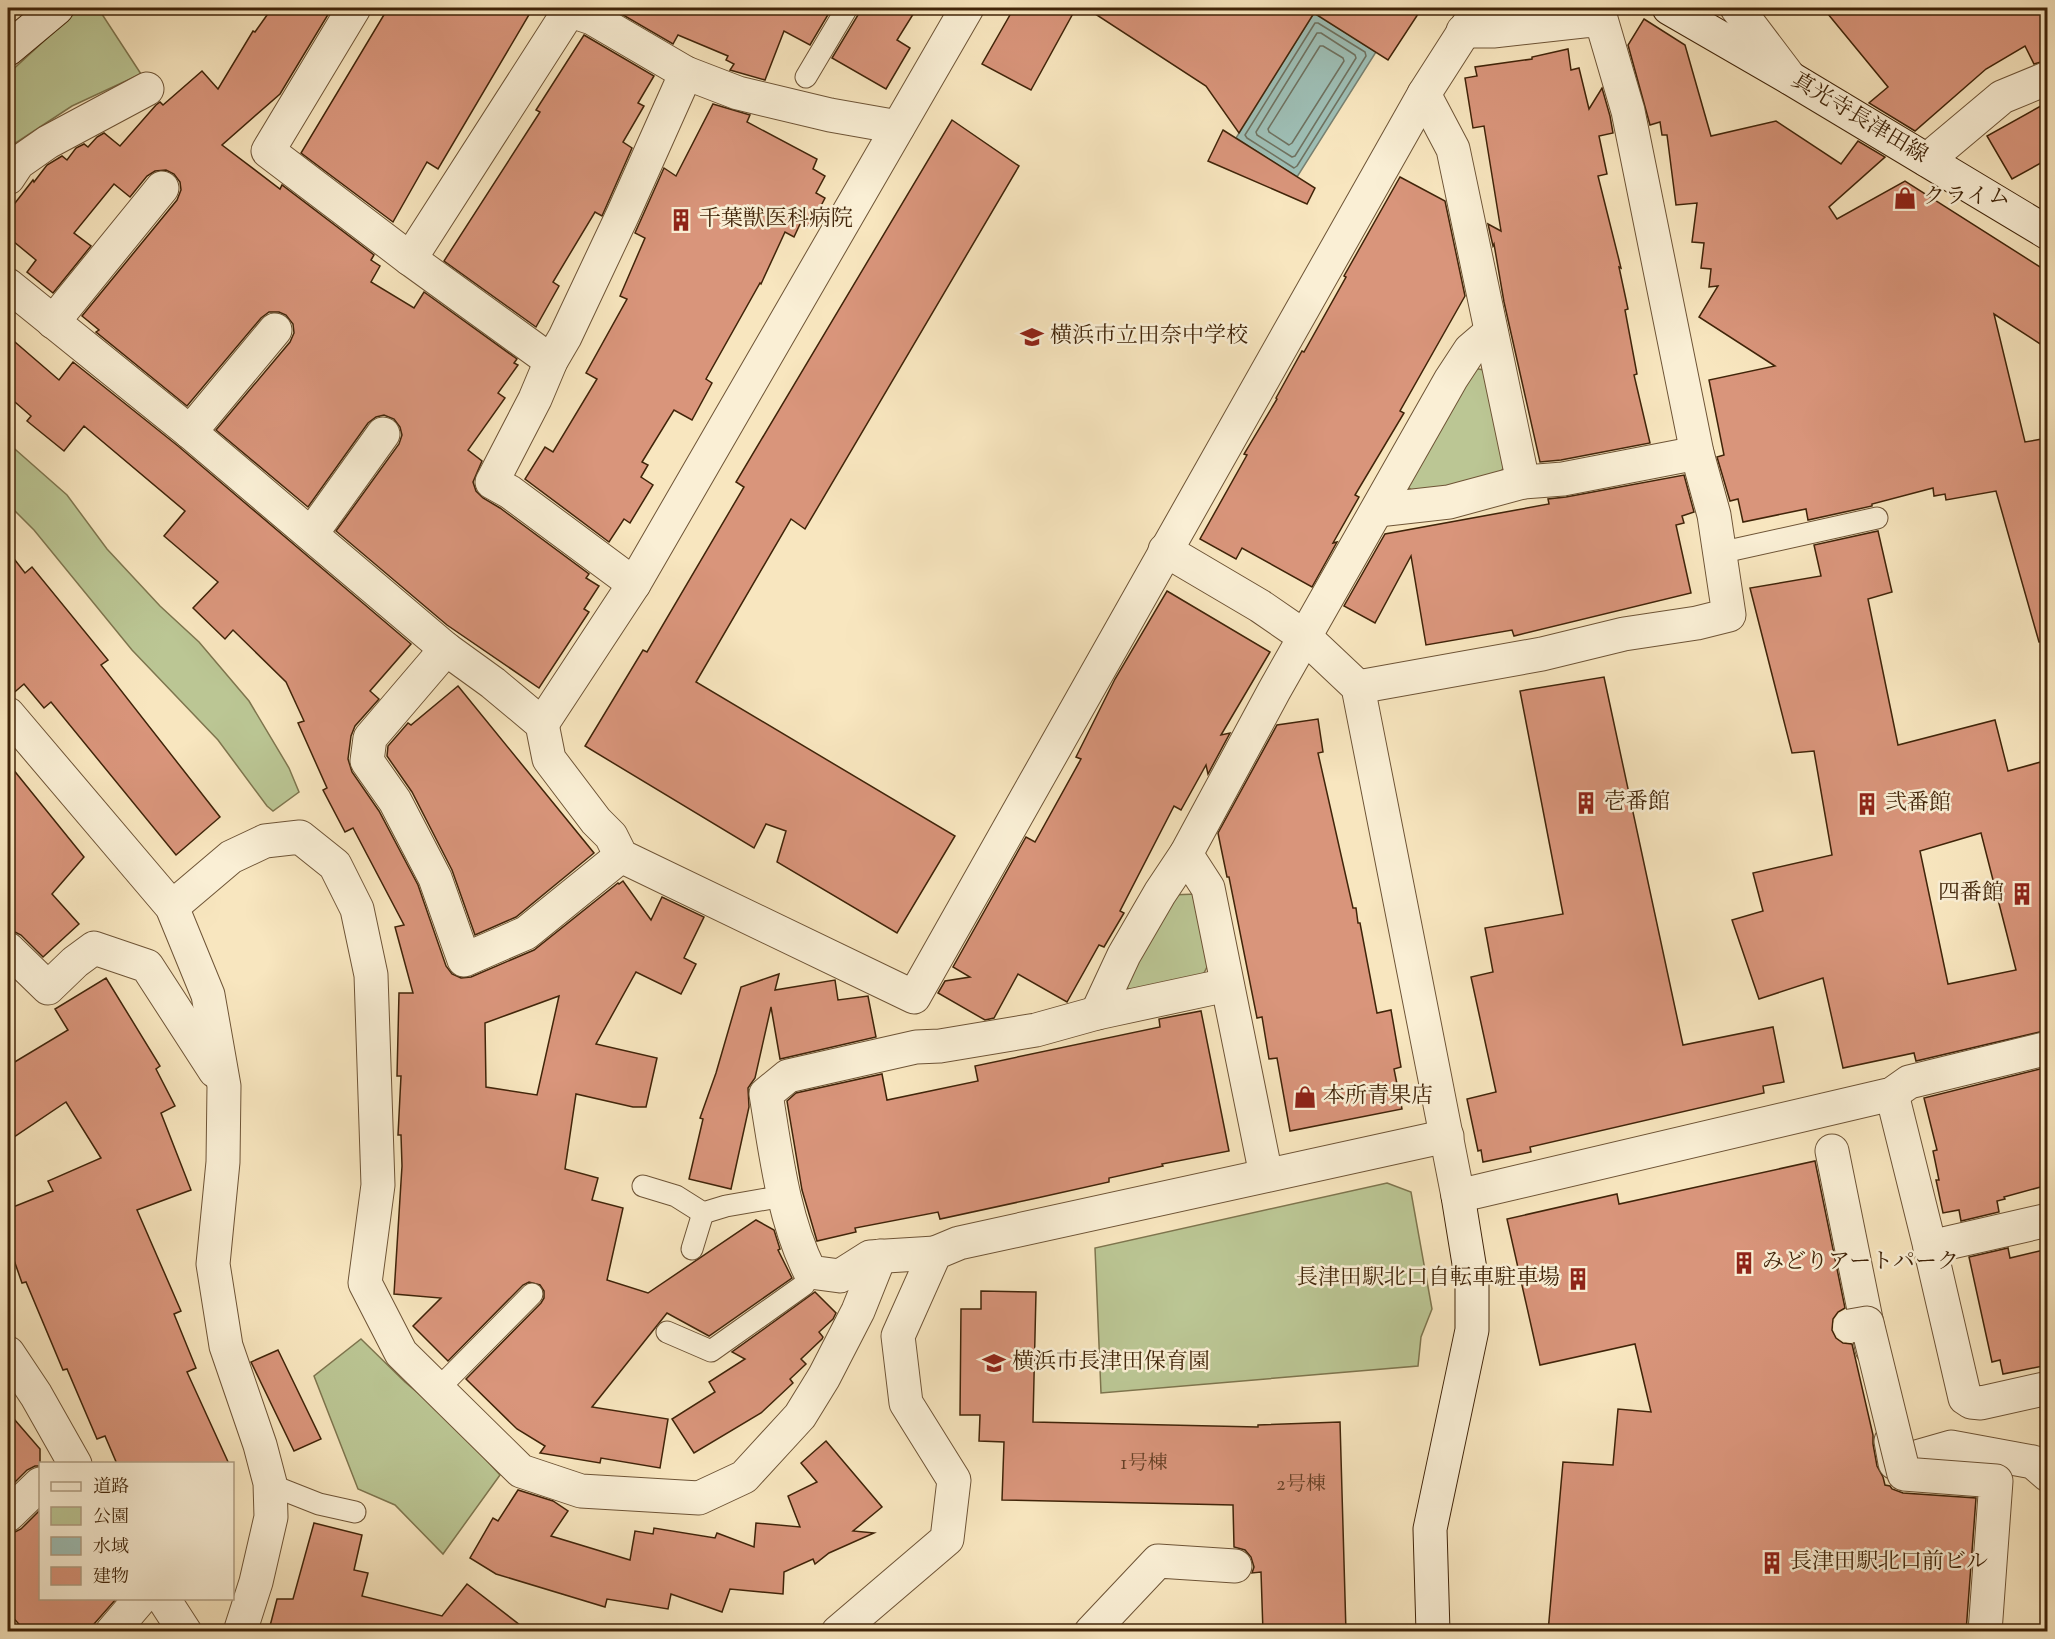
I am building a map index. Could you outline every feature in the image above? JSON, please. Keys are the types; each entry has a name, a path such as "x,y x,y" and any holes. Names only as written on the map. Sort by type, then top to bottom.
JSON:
{"street":[{"path":"8,49 57,8"},
{"path":"354,8 268,151 410,259 551,361"},
{"path":"542,724 634,584 967,8"},
{"name":"真光寺長津田線","path":"1669,8 2048,233"},
{"path":"1737,8 1790,78"},
{"path":"410,259 566,9 592,18 686,73 738,93 830,115 898,128"},
{"path":"916,1047 914,997 1424,94 1471,19 1493,31 1601,19 1628,111 1697,453 1714,515 1730,615 1697,623 1624,634 1542,654 1358,687"},
{"path":"634,584 510,492 492,482 565,337 628,204 686,73"},
{"path":"1927,160 2002,97 2048,78"},
{"path":"8,178 18,163 48,142 147,89"},
{"path":"1424,94 1453,149 1523,482"},
{"path":"52,322 162,188"},
{"path":"8,285 312,533 446,649 493,683 542,724 549,759 596,821 611,836 621,856 914,997"},
{"path":"190,432 275,330"},
{"path":"1097,1013 1124,955 1186,854 1451,378 1470,350 1491,332"},
{"path":"312,533 383,434"},
{"path":"1378,510 1449,502 1523,482 1563,479 1697,453"},
{"path":"1165,550 1260,606 1305,637 1358,687 1447,1136 1472,1282 1472,1330 1430,1529 1433,1632"},
{"path":"446,649 370,738 367,761 396,801 435,878 465,960 526,933 621,856"},
{"path":"8,714 172,907 208,995 224,1086 223,1162 213,1264 226,1346 260,1445 270,1483 271,1517 256,1582 240,1632"},
{"path":"172,907 231,857 265,841 300,837 335,865 357,909 371,975 378,1185 365,1283 400,1353 521,1471 580,1491 699,1498 744,1477 800,1416 824,1377 853,1321 880,1256"},
{"path":"1186,854 1208,888 1266,1175"},
{"path":"8,949 48,988 75,962 94,948 147,966 224,1086"},
{"path":"1227,985 1097,1013 1036,1030 940,1046 916,1047 788,1076 766,1094 784,1196 797,1246 810,1272 840,1276 870,1257 935,1253 959,1243 1447,1136"},
{"path":"1458,1196 1892,1094 1909,1082 2048,1048"},
{"path":"1892,1094 1965,1398 1971,1402 1981,1403 2048,1388"},
{"path":"1832,1151 1896,1463 1952,1447 2033,1462 2048,1475"},
{"path":"1930,1247 2048,1220"},
{"path":"837,1632 947,1539 954,1480 906,1403 898,1336 935,1253"},
{"path":"1850,1326 1867,1323 1904,1474 1996,1481 1985,1632"},
{"path":"8,1353 36,1395 69,1461"},
{"path":"8,1515 39,1485"},
{"path":"1091,1632 1158,1561 1235,1566"},
{"path":"112,1632 140,1600"},
{"path":"164,1600 184,1632"}],"lane":[{"path":"806,77 847,8"},
{"path":"1719,553 1877,518"},
{"path":"643,1186 676,1196 702,1213 726,1206 784,1196"},
{"path":"692,1249 702,1213"},
{"path":"667,1332 711,1352 804,1285 810,1272"},
{"path":"438,1389 532,1294"},
{"path":"270,1491 281,1489 319,1504 354,1512"}],"green space":[{"path":"80,8 98,8 141,74 72,106 8,148 8,74"},
{"path":"1468,367 1489,371 1509,462 1495,478 1416,493 1405,485"},
{"path":"8,443 67,495 107,549 160,606 199,642 249,701 289,768 299,792 273,811 267,806 218,740 132,650 34,530 8,504"},
{"path":"1197,894 1210,961 1200,981 1132,992 1121,982 1170,895"},
{"path":"1387,1183 1411,1192 1432,1309 1421,1337 1418,1366 1101,1393 1095,1248"},
{"path":"361,1339 405,1382 451,1421 500,1475 443,1554 395,1505 358,1489 314,1376"}],"water":[{"path":"1314,13 1376,52 1297,177 1236,138"}],"building":[{"path":"272,8 332,8 280,94 222,145 280,189 282,185 374,255 371,260 380,266 371,282 414,308 424,292 517,359 514,363 518,365 498,393 505,398 468,450 482,461 473,482 476,491 589,574 586,578 599,586 584,609 589,612 539,688 447,625 336,531 399,444 402,435 394,419 384,415 368,423 308,507 216,430 290,342 294,333 293,324 286,315 269,312 261,318 187,406 96,332 99,330 82,316 177,200 181,190 180,182 174,174 166,170 155,171 147,176 130,197 114,184 74,233 91,246 53,293 27,272 36,260 8,237 8,212 47,165 62,156 67,160 76,148 84,144 88,147 104,133 120,146 156,105 160,102 163,105 202,71 218,89 253,31 255,32"},
{"path":"388,8 533,8 438,169 427,162 393,222 301,153"},
{"path":"611,8 832,8 810,45 784,31 765,80 730,70 734,64 726,60 728,56 678,35 673,44"},
{"path":"860,8 917,8 897,40 910,48 886,89 832,58"},
{"path":"1014,8 1076,8 1031,90 982,64"},
{"path":"1086,8 1422,8 1388,60 1314,13 1239,133 1206,86"},
{"path":"1823,8 2048,8 2048,60 2034,64 2025,46 1986,69 1915,131 1869,103 1888,87"},
{"path":"1644,19 1685,45 1711,136 1776,121 1841,164 1858,141 1885,157 1829,207 1837,219 1905,181 2048,272 2048,349 1994,314 2025,442 2048,438 2048,641 2039,642 1996,491 1946,500 1945,494 1934,496 1933,488 1872,504 1872,506 1808,520 1806,509 1743,522 1738,499 1730,501 1717,457 1724,455 1709,380 1775,366 1699,317 1718,286 1709,287 1711,269 1701,268 1704,243 1692,242 1697,203 1676,205 1667,135 1662,135 1660,122 1650,125 1628,45"},
{"path":"584,35 654,76 638,103 644,106 623,142 632,148 602,216 595,212 553,282 559,286 536,327 444,261 540,112 536,110"},
{"path":"1568,49 1571,70 1579,68 1589,109 1602,88 1610,116 1613,133 1599,136 1607,174 1598,176 1621,268 1619,267 1628,309 1625,310 1637,374 1634,375 1650,443 1540,462 1488,224 1501,231 1484,126 1473,128 1465,78 1477,76 1475,67 1532,59 1532,57"},
{"path":"2048,102 2048,159 2012,179 1987,136"},
{"path":"713,104 750,115 747,122 817,159 813,169 825,176 816,193 825,198 810,227 801,222 794,237 785,232 761,284 706,379 712,383 692,420 674,410 642,462 648,465 641,477 653,485 630,523 624,519 609,542 525,479 545,447 553,452 597,379 586,373 627,299 620,296 645,238 635,233 664,168 676,176"},
{"path":"952,120 1019,166 805,529 791,519 696,682 955,836 897,933 777,862 786,831 766,824 754,848 585,746 643,650 647,652 744,487 736,482"},
{"path":"1223,130 1315,188 1307,204 1208,161"},
{"path":"1400,177 1445,201 1465,296 1400,411 1404,413 1355,495 1359,497 1312,587 1242,548 1236,559 1200,539 1247,455 1244,454 1302,351 1304,352"},
{"path":"8,336 59,380 73,362 178,446 411,644 370,691 379,699 355,726 351,736 348,759 352,772 379,811 418,885 446,966 452,974 461,978 471,977 534,950 623,881 651,920 662,897 704,917 684,958 696,964 681,994 636,972 596,1044 657,1058 646,1107 633,1107 576,1094 565,1169 598,1178 592,1200 623,1208 607,1280 648,1293 756,1220 774,1230 780,1249 778,1250 792,1278 709,1336 667,1313 592,1407 668,1419 660,1468 601,1458 600,1463 540,1453 545,1446 517,1429 466,1379 541,1303 544,1291 540,1285 529,1282 523,1285 448,1361 413,1326 441,1298 394,1294 402,1166 401,1135 398,1135 401,1076 397,1076 399,993 413,993 395,927 404,925 353,828 345,832 323,790 327,788 298,723 304,721 286,682 233,630 225,639 193,608 218,582 164,536 185,511 84,426 64,451 27,421 31,416 8,396","holes":["559,996 537,1095 486,1087 485,1023"]},
{"path":"1684,475 1694,512 1682,516 1684,523 1676,525 1691,593 1514,636 1512,630 1426,645 1411,556 1375,623 1344,606 1385,534 1549,504 1548,499"},
{"path":"1878,531 1892,592 1868,599 1898,745 1995,720 2008,771 2048,760 2048,1030 1916,1061 1914,1053 1843,1068 1823,978 1759,999 1732,920 1763,911 1753,873 1832,855 1814,751 1792,753 1750,588 1821,576 1814,545","holes":["1981,833 2016,970 1948,984 1920,851"]},
{"path":"8,551 25,573 32,567 108,660 101,665 220,817 176,855 51,702 44,708 24,684 8,696"},
{"path":"1167,591 1270,652 1221,735 1230,733 1208,774 1206,765 1181,810 1174,806 1120,911 1124,913 1104,947 1099,945 1067,1002 1018,974 994,1018 985,1020 938,993 945,981 970,977 953,967 1026,837 1035,842 1081,759 1076,757 1115,679"},
{"name":"壱番館","path":"1604,677 1683,1045 1773,1027 1784,1082 1763,1086 1764,1093 1530,1147 1531,1152 1483,1162 1481,1150 1478,1151 1467,1099 1496,1092 1471,977 1493,972 1485,928 1563,914 1520,691"},
{"path":"458,686 594,853 516,917 475,935 452,870 412,792 387,756 388,746 408,723 411,725"},
{"path":"1318,719 1323,752 1318,753 1353,908 1356,908 1358,923 1360,923 1377,1013 1391,1010 1401,1067 1394,1069 1402,1109 1290,1131 1277,1058 1269,1059 1262,1017 1257,1018 1218,833 1277,725"},
{"path":"8,763 84,857 52,894 79,924 43,957 21,935 8,931"},
{"path":"779,974 775,990 835,980 838,1000 868,996 876,1037 780,1059 771,1007 755,1078 748,1088 749,1107 731,1189 689,1179 703,1119 700,1118 716,1073 741,987"},
{"path":"106,978 160,1066 156,1069 175,1106 161,1113 191,1190 137,1210 181,1311 174,1314 196,1368 187,1372 228,1462 116,1462 105,1436 97,1439 67,1369 63,1370 26,1282 22,1283 8,1243 8,1209 53,1191 48,1181 101,1158 66,1102 8,1141 8,1066 68,1030 55,1009"},
{"path":"1201,1011 1229,1151 1162,1164 1163,1166 1109,1178 1109,1182 1037,1198 940,1219 938,1212 855,1228 856,1232 817,1241 802,1190 787,1101 796,1093 882,1074 887,1100 978,1081 975,1066 1160,1027 1159,1019"},
{"path":"2048,1067 2048,1185 2004,1197 2005,1199 1997,1201 1999,1212 1961,1221 1959,1210 1943,1213 1933,1151 1937,1150 1924,1098"},
{"path":"1815,1161 1845,1308 1833,1319 1832,1330 1836,1338 1843,1343 1852,1344 1873,1435 1877,1466 1885,1485 1903,1493 1976,1498 1966,1632 1548,1632 1563,1462 1613,1465 1618,1409 1651,1412 1635,1344 1540,1365 1507,1219 1617,1194 1619,1204"},
{"path":"2008,1248 2010,1258 2048,1249 2048,1365 2003,1374 2000,1360 1992,1362 1969,1257"},
{"path":"981,1291 1036,1292 1033,1422 1258,1427 1258,1425 1340,1422 1346,1632 1263,1632 1261,1572 1252,1573 1254,1567 1251,1557 1245,1550 1234,1547 1233,1505 1002,1500 1004,1442 979,1441 980,1415 960,1415 961,1309 981,1309"},
{"path":"815,1292 836,1313 819,1332 822,1339 801,1359 806,1364 790,1379 793,1383 761,1413 694,1453 672,1419 715,1392 709,1382 745,1359 732,1352"},
{"path":"278,1350 321,1439 294,1451 251,1362"},
{"path":"8,1412 40,1449 40,1462 39,1466 27,1470 8,1489"},
{"path":"826,1441 882,1507 853,1531 874,1533 829,1553 815,1564 813,1559 784,1572 783,1594 730,1589 722,1612 671,1594 668,1609 607,1599 605,1607 496,1574 470,1558 493,1518 498,1521 518,1490 553,1501 568,1511 551,1536 630,1560 635,1531 653,1534 654,1528 715,1538 717,1533 754,1547 756,1523 800,1527 788,1496 817,1482 801,1463"},
{"path":"39,1511 39,1600 115,1600 87,1632 26,1632 8,1612 8,1533 21,1529"},
{"path":"314,1523 362,1535 354,1570 368,1573 362,1596 442,1616 467,1584 529,1632 276,1632 277,1627 270,1626 277,1599 293,1599"}],"place":[{"name":"クライム","path":"1905,198"},
{"name":"千葉獣医科病院","path":"681,220"},
{"name":"横浜市立田奈中学校","path":"1032,337"},
{"name":"壱番館","path":"1586,803"},
{"name":"弐番館","path":"1867,804"},
{"name":"四番館","path":"2022,894"},
{"name":"本所青果店","path":"1305,1097"},
{"name":"みどりアートパーク","path":"1744,1263"},
{"name":"長津田駅北口自転車駐車場","path":"1578,1279"},
{"name":"横浜市長津田保育園","path":"994,1363"},
{"name":"長津田駅北口前ビル","path":"1772,1563"}]}
